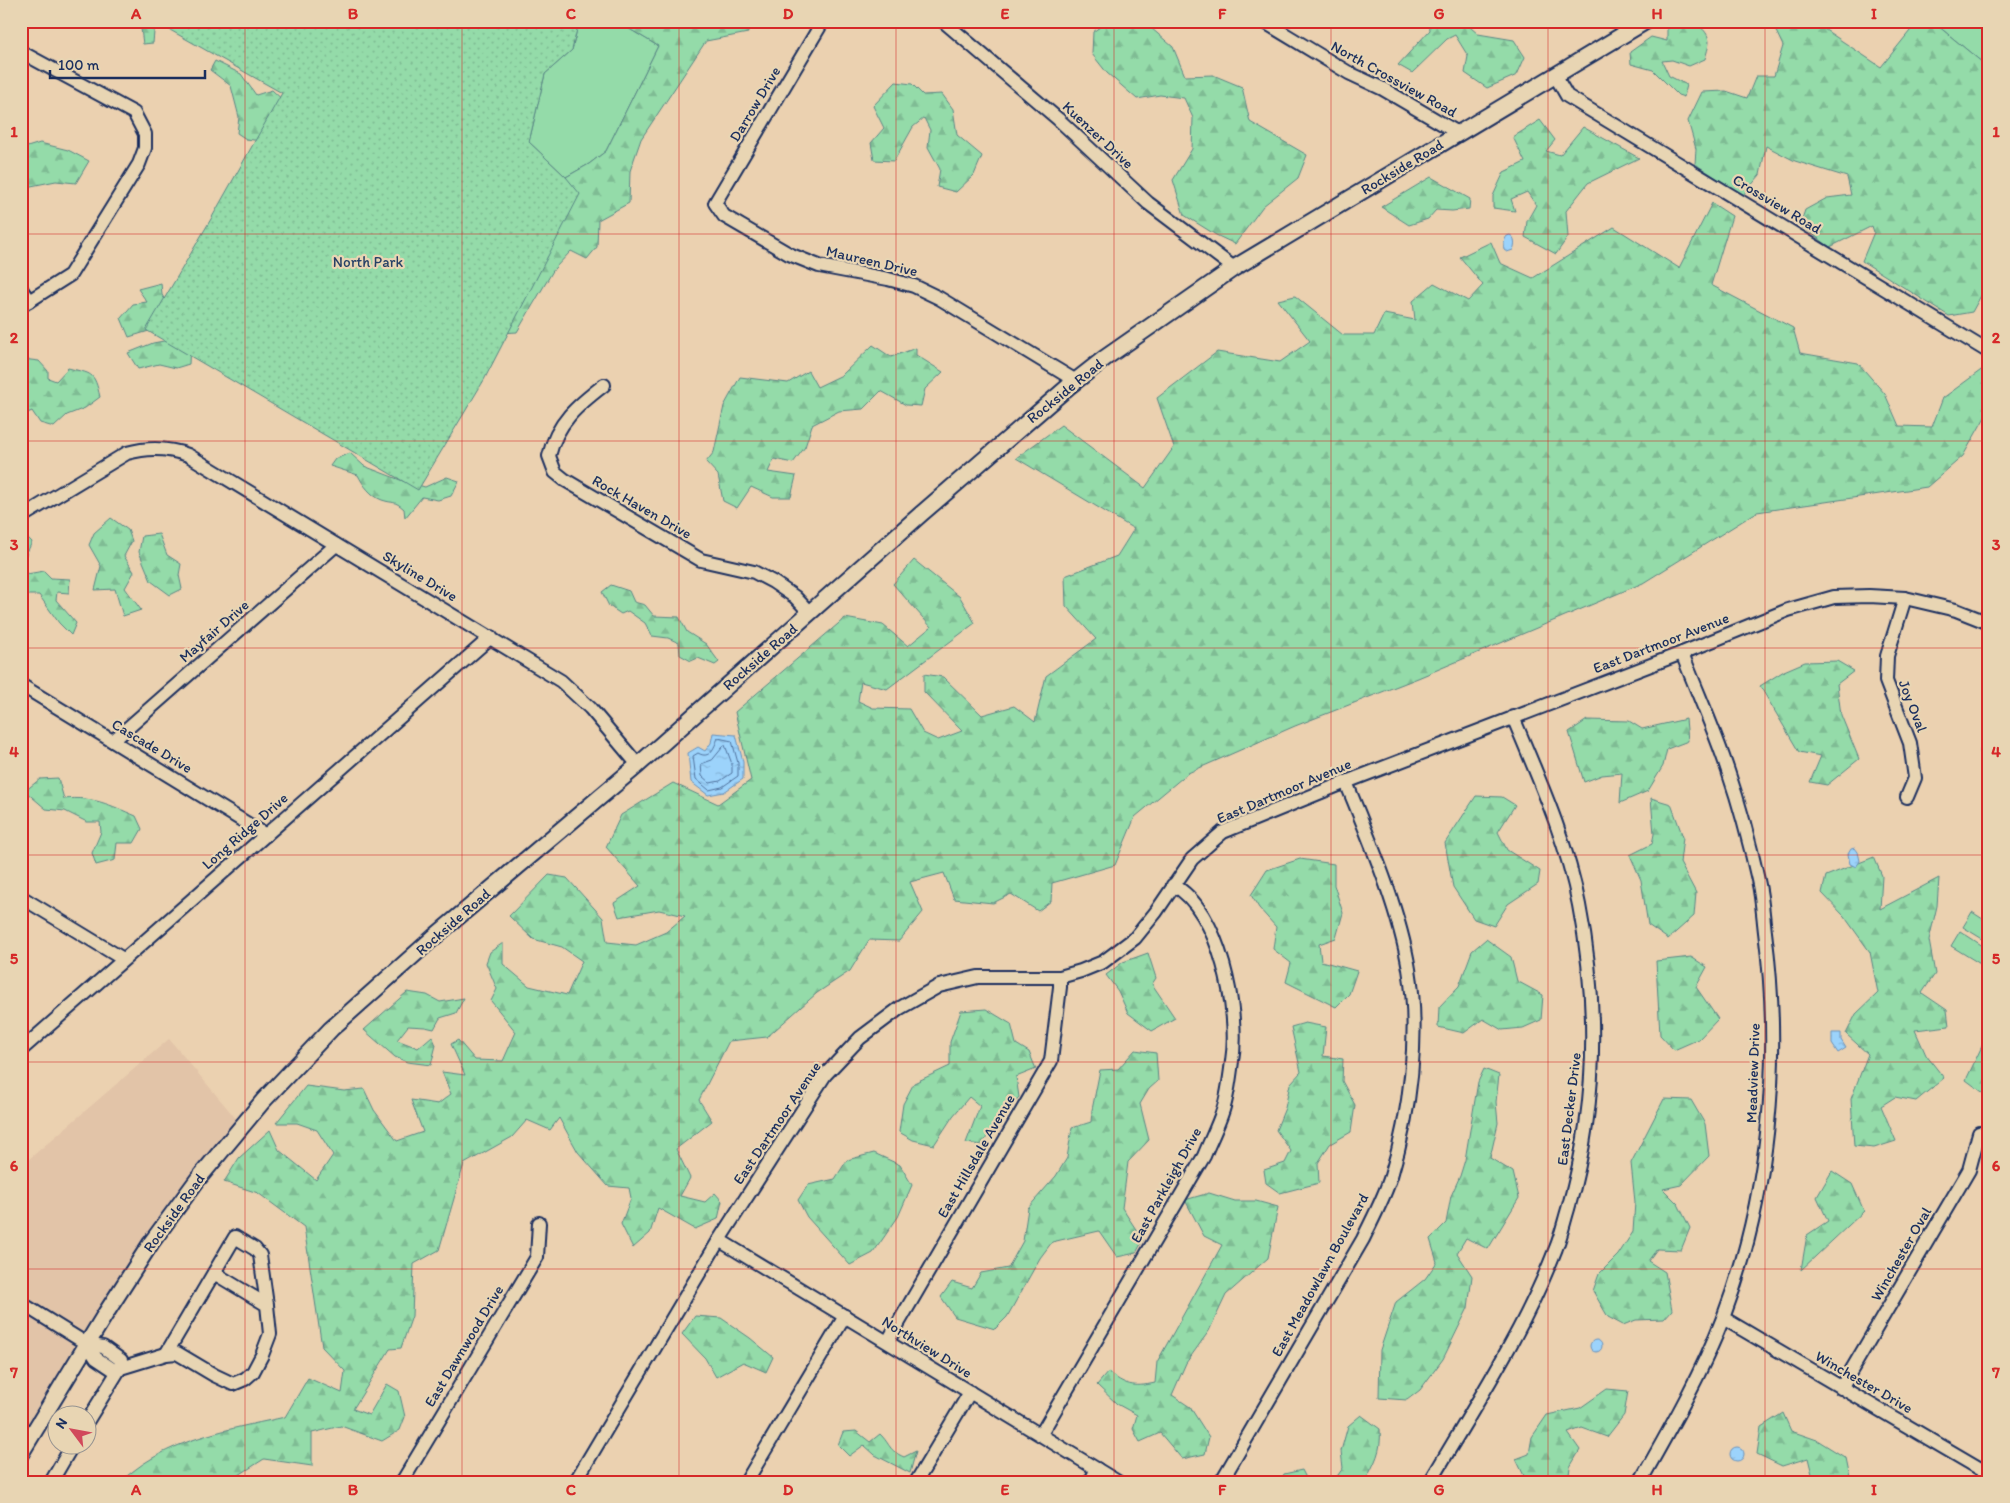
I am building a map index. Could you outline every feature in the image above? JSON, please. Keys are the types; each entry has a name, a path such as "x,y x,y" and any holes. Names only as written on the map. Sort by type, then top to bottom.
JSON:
{"main road":[{"name":"Rockside Road","path":"21,1453 151,1243 198,1178 270,1094 335,1026 441,932 638,765 921,514 1105,358 1234,268 1458,133 1556,77 1646,21"}],"street":[{"name":"Darrow Drive","path":"715,203 823,21"},
{"name":"Kuenzer Drive","path":"943,21 1058,119 1148,203 1234,268"},
{"name":"North Crossview Road","path":"1263,21 1348,73 1383,89 1458,133"},
{"path":"21,52 134,113 145,134 145,148 139,164 70,275 25,304 21,289"},
{"name":"Crossview Road","path":"1556,77 1567,96 1571,99 1989,352"},
{"name":"Maureen Drive","path":"715,203 724,216 789,254 826,268 888,279 914,286 939,298 1076,381"},
{"name":"Rock Haven Drive","path":"604,385 576,406 557,435 549,456 554,472 701,560 754,572 773,582 795,597 810,613"},
{"name":"Skyline Drive","path":"21,517 127,453 146,448 161,448 188,455 491,637 560,681 577,694 638,765"},
{"name":"Mayfair Drive","path":"113,741 336,545"},
{"name":"East Dartmoor Avenue","path":"575,1482 719,1240 825,1075 860,1038 900,1008 939,986 978,977 1060,977 1103,962 1135,938 1156,912 1192,858 1223,832 1513,716 1682,653 1788,610 1834,597 1905,598 1956,610 1989,623"},
{"name":"Joy Oval","path":"1905,598 1887,656 1886,681 1910,743 1915,778 1907,797"},
{"name":"Long Ridge Drive","path":"21,1050 491,637"},
{"name":"Meadview Drive","path":"1641,1482 1686,1400 1723,1318 1743,1256 1756,1202 1767,1136 1772,1070 1771,978 1759,882 1728,771 1682,653"},
{"name":"Cascade Drive","path":"21,685 266,834"},
{"name":"East Decker Drive","path":"1430,1482 1525,1320 1557,1247 1578,1176 1587,1122 1592,1067 1593,1023 1591,978 1579,904 1558,829 1513,716"},
{"name":"East Meadowlawn Boulevard","path":"1221,1482 1363,1239 1391,1176 1407,1111 1413,1025 1409,970 1397,918 1346,782"},
{"name":"East Parkleigh Drive","path":"1041,1434 1204,1156 1223,1109 1233,1060 1234,1019 1226,976 1214,938 1199,907 1185,891 1173,885"},
{"path":"21,897 123,959"},
{"name":"East Hillsdale Avenue","path":"888,1341 1051,1060 1060,977"},
{"name":"Winchester Oval","path":"1841,1388 1969,1170 1980,1133"},
{"name":"East Dawnwood Drive","path":"402,1482 537,1257 539,1223"},
{"path":"120,1368 166,1354 177,1353 233,1384 245,1379 253,1372 270,1334 260,1255 255,1250 235,1237 166,1354"},
{"name":"Northview Drive","path":"719,1240 1118,1482"},
{"path":"214,1274 267,1305"},
{"path":"21,1303 87,1344 102,1347 121,1360 120,1368 97,1406"},
{"path":"746,1482 845,1316"},
{"name":"Winchester Drive","path":"1723,1318 1988,1473"},
{"path":"916,1482 970,1392"},
{"path":"51,1482 66,1456"},
{"path":"1090,1482 1097,1469"}],"shaded area":[{"path":"169,1039 238,1121 21,1443 21,1303 25,1300 21,1296 21,1166"}],"green space":[{"path":"91,21 110,21 108,28 95,26"},
{"path":"140,21 155,21 153,43 143,44"},
{"name":"North Park","path":"154,21 579,21 572,50 545,74 529,142 566,177 580,194 484,380 418,490 146,330 282,93"},
{"path":"579,21 616,21 658,46 606,151 589,164 566,177 529,142 545,74 572,50"},
{"path":"616,21 747,21 748,33 706,41 641,139 630,171 629,203 598,220 597,247 587,259 571,251 554,269 517,332 501,333 568,211 566,177 589,164 606,151 658,46"},
{"path":"1108,21 1143,21 1173,47 1185,76 1213,75 1242,87 1250,122 1307,155 1298,178 1263,206 1235,244 1216,235 1184,215 1173,180 1192,149 1193,118 1184,98 1160,95 1137,99 1107,73 1092,54 1093,32"},
{"path":"1429,21 1463,21 1478,34 1514,40 1525,57 1517,75 1487,88 1465,73 1468,56 1455,35 1447,39 1412,73 1398,65 1430,30"},
{"path":"1681,21 1690,22 1703,29 1709,42 1705,59 1689,66 1672,60 1662,61 1669,76 1687,85 1684,97 1678,95 1653,70 1631,64 1630,52 1651,37 1667,41 1667,29"},
{"path":"1764,21 1812,21 1881,67 1918,21 1932,21 1989,68 1989,281 1972,312 1949,316 1862,261 1874,232 1872,226 1830,247 1800,225 1805,210 1827,198 1851,195 1847,177 1795,161 1766,146 1760,175 1743,195 1695,164 1696,149 1688,121 1702,92 1726,91 1747,98 1756,76 1774,76 1783,46 1775,29"},
{"path":"1932,21 1989,21 1989,68"},
{"path":"215,61 241,74 256,95 272,90 285,102 261,141 246,139 237,133 239,117 231,86 210,70"},
{"path":"896,82 912,84 923,95 942,94 953,109 957,135 982,156 974,175 956,192 937,187 940,169 928,147 930,130 924,118 913,127 894,161 874,160 871,143 884,128 873,106"},
{"path":"1540,120 1555,140 1546,151 1560,155 1583,127 1639,158 1588,183 1566,211 1568,237 1556,254 1525,237 1527,221 1536,205 1527,192 1511,199 1515,211 1493,208 1493,196 1504,172 1525,162 1513,137"},
{"path":"40,143 68,150 89,161 76,183 56,181 26,187 21,184 21,149"},
{"path":"1431,177 1470,199 1469,209 1436,210 1428,219 1409,225 1381,207"},
{"path":"1712,203 1732,216 1711,285 1793,328 1800,353 1858,363 1885,394 1899,426 1932,427 1943,398 1984,368 1989,371 1989,410 1963,456 1927,487 1757,512 1643,583 1418,678 1295,726 1188,773 1135,817 1115,865 1052,883 1051,901 1038,911 1011,894 993,903 954,899 944,873 910,882 923,912 899,941 869,940 850,971 817,993 767,1037 729,1041 699,1100 712,1121 676,1149 690,1178 680,1196 705,1202 715,1193 722,1201 718,1219 695,1229 658,1208 650,1233 633,1248 621,1224 631,1198 629,1188 608,1186 578,1152 559,1118 550,1130 527,1120 512,1137 464,1164 439,1250 414,1264 412,1316 401,1348 390,1349 353,1409 369,1415 387,1384 399,1391 405,1417 400,1430 382,1441 341,1426 312,1433 312,1466 264,1459 228,1482 119,1482 147,1461 182,1444 233,1428 285,1417 308,1378 342,1393 345,1371 322,1347 304,1227 258,1193 224,1182 239,1158 270,1130 279,1150 316,1180 333,1155 317,1130 297,1123 276,1123 306,1086 344,1091 364,1089 374,1110 397,1141 423,1132 411,1100 438,1104 451,1094 442,1072 465,1075 451,1044 458,1040 475,1060 503,1061 516,1032 491,1001 497,989 486,963 490,952 503,943 503,964 529,986 567,995 582,961 562,947 533,939 509,916 549,875 567,878 603,918 607,942 636,945 666,932 685,916 659,910 619,917 614,903 640,886 606,847 621,815 673,783 718,804 751,780 735,712 845,618 883,625 908,646 931,627 893,584 914,560 960,597 975,623 887,689 861,682 858,701 873,708 909,709 923,733 938,740 962,731 924,692 924,674 943,677 982,715 1014,706 1035,722 1046,676 1096,639 1066,606 1065,576 1117,556 1134,529 1016,458 1061,425 1145,488 1174,447 1157,398 1217,352 1280,362 1310,341 1278,300 1295,296 1343,335 1374,335 1384,314 1415,320 1413,301 1434,283 1468,301 1483,285 1460,257 1491,242 1500,263 1533,278 1614,227 1679,268"},
{"path":"161,283 162,295 172,310 159,328 129,337 121,318 133,304 147,302 138,289"},
{"path":"180,338 190,342 189,364 176,368 159,364 138,369 128,353 153,343"},
{"path":"873,345 891,357 916,348 916,355 943,372 925,389 921,406 906,405 881,391 863,409 839,411 812,425 805,447 793,463 774,459 768,472 796,476 791,497 773,497 751,487 737,508 723,501 718,475 706,462 714,452 724,406 740,377 788,383 808,371 817,387 842,375"},
{"path":"23,359 39,361 48,371 48,378 56,381 68,368 87,373 94,378 100,397 85,408 67,415 54,427 40,423 32,411 21,416 21,363"},
{"path":"350,453 364,466 425,487 447,477 459,481 451,496 438,500 422,497 405,518 404,509 401,506 374,496 358,475 330,466 335,459"},
{"path":"111,518 128,530 132,541 124,556 134,572 125,588 141,610 123,616 115,589 95,590 101,566 89,545 94,533"},
{"path":"159,534 167,555 181,564 179,575 182,589 170,595 151,581 139,552 142,536"},
{"path":"26,536 32,542 21,565 21,541"},
{"path":"21,566 27,574 44,571 51,578 70,579 69,593 57,592 56,600 76,623 71,635 59,623 39,595 24,595 21,590"},
{"path":"611,585 629,591 634,602 645,605 654,616 679,617 687,632 706,644 719,662 715,665 698,658 691,661 680,655 679,643 668,638 652,636 645,623 628,611 621,614 609,606 602,592"},
{"path":"1837,661 1854,671 1837,684 1841,715 1859,759 1827,785 1810,782 1821,756 1799,752 1760,686 1784,671 1805,662"},
{"path":"1686,719 1688,741 1667,749 1663,766 1648,791 1620,803 1622,773 1602,775 1584,782 1569,732 1587,720 1629,721 1642,729"},
{"path":"58,778 64,799 93,800 136,816 142,829 134,843 117,843 115,860 96,865 92,853 101,832 100,822 87,822 65,811 46,809 25,791 40,779"},
{"path":"1476,796 1502,797 1515,805 1498,832 1507,850 1540,871 1538,884 1508,904 1494,926 1474,919 1453,887 1445,843"},
{"path":"1651,798 1671,804 1683,837 1680,863 1696,893 1694,916 1668,939 1648,925 1641,880 1630,855 1652,844 1654,834"},
{"path":"1874,857 1882,876 1880,909 1939,878 1937,906 1929,940 1935,974 1922,993 1947,1010 1949,1026 1915,1030 1926,1055 1944,1078 1916,1101 1895,1097 1881,1106 1896,1141 1874,1148 1854,1146 1851,1099 1868,1054 1846,1034 1856,1014 1878,993 1870,952 1844,916 1822,893 1826,876"},
{"path":"1300,859 1334,864 1334,885 1343,913 1336,938 1319,944 1321,961 1357,971 1349,994 1336,1007 1286,982 1291,963 1273,949 1276,927 1259,908 1251,895 1267,870"},
{"path":"1972,912 1989,923 1989,943 1963,927"},
{"path":"1960,931 1989,950 1989,954 1982,965 1951,946"},
{"path":"1486,939 1511,957 1517,981 1543,995 1541,1020 1523,1028 1502,1030 1483,1019 1464,1033 1438,1027 1439,1007 1459,986 1472,951"},
{"path":"1148,953 1156,978 1152,984 1175,1018 1152,1031 1128,1013 1118,991 1106,975 1123,962"},
{"path":"1691,957 1707,967 1696,987 1718,1019 1699,1039 1674,1050 1660,1035 1656,961"},
{"path":"407,992 427,995 440,1002 464,998 456,1013 440,1018 434,1029 408,1026 397,1040 418,1048 432,1036 436,1045 431,1065 407,1062 395,1057 364,1030"},
{"path":"986,1009 1011,1024 1016,1044 1029,1052 1036,1069 1016,1077 1019,1097 997,1120 982,1145 966,1143 980,1106 969,1097 953,1116 934,1145 913,1140 899,1132 903,1104 914,1083 950,1066 950,1042 961,1011"},
{"path":"1305,1023 1326,1027 1323,1056 1343,1059 1342,1081 1355,1105 1351,1132 1330,1144 1318,1163 1319,1183 1280,1193 1266,1183 1264,1170 1285,1163 1291,1151 1276,1130 1285,1108 1290,1084 1301,1072 1291,1027"},
{"path":"1983,1044 1989,1046 1989,1097 1966,1080"},
{"path":"1135,1050 1156,1053 1158,1081 1149,1089 1140,1104 1149,1140 1128,1162 1122,1208 1143,1240 1136,1253 1117,1257 1099,1231 1052,1242 1040,1258 1007,1317 995,1329 955,1317 941,1297 952,1282 972,1288 981,1273 1008,1268 1023,1241 1028,1208 1056,1176 1067,1158 1072,1128 1091,1122 1100,1070 1118,1069"},
{"path":"1484,1069 1499,1075 1496,1102 1498,1123 1490,1158 1513,1172 1519,1198 1488,1249 1466,1238 1457,1253 1472,1276 1468,1308 1443,1359 1420,1390 1407,1400 1379,1398 1380,1350 1396,1302 1425,1279 1437,1262 1430,1239 1446,1223 1451,1196 1465,1160 1478,1082"},
{"path":"1664,1099 1691,1100 1705,1124 1709,1156 1681,1185 1663,1189 1678,1204 1690,1228 1681,1250 1657,1249 1648,1261 1665,1272 1672,1310 1664,1319 1636,1320 1623,1325 1608,1317 1593,1291 1599,1274 1618,1255 1633,1232 1635,1202 1631,1163"},
{"path":"874,1153 900,1165 912,1185 898,1217 873,1253 850,1265 807,1217 798,1200 808,1185 835,1179 847,1160"},
{"path":"1832,1171 1852,1184 1864,1211 1801,1270 1807,1235 1828,1221 1817,1197"},
{"path":"1209,1193 1235,1201 1256,1201 1278,1207 1268,1258 1226,1295 1209,1331 1186,1363 1172,1395 1190,1407 1209,1437 1205,1454 1182,1459 1160,1433 1140,1442 1133,1429 1137,1415 1117,1404 1097,1385 1108,1372 1125,1383 1141,1385 1155,1383 1157,1362 1222,1245 1204,1236 1185,1200"},
{"path":"695,1316 721,1318 750,1338 773,1357 766,1372 743,1362 716,1377 705,1358 682,1334"},
{"path":"1607,1389 1628,1391 1624,1415 1607,1437 1582,1428 1568,1433 1580,1450 1570,1467 1568,1482 1527,1482 1516,1459 1529,1454 1532,1437 1547,1415 1580,1408"},
{"path":"1783,1413 1791,1431 1817,1440 1846,1458 1851,1482 1814,1482 1808,1458 1782,1466 1757,1454 1761,1427"},
{"path":"1361,1415 1380,1429 1380,1444 1375,1462 1365,1482 1333,1482 1343,1468 1341,1451 1348,1426"},
{"path":"856,1431 870,1442 880,1434 892,1450 904,1457 916,1451 910,1473 875,1455 864,1445 849,1456 838,1445 843,1432"},
{"path":"1302,1470 1308,1482 1280,1482 1284,1474"}],"water":[{"path":"1510,235 1514,240 1514,246 1513,250 1507,252 1504,250 1504,243 1507,236"},
{"path":"713,733 736,735 743,762 743,779 724,792 708,795 691,782 688,753 698,747 705,751 711,743"},
{"path":"1984,748 1988,752 1989,762 1984,765 1981,762 1980,750"},
{"path":"1855,848 1860,861 1856,867 1850,864 1848,854 1851,849"},
{"path":"1832,1033 1841,1033 1841,1040 1846,1048 1838,1053 1832,1044"},
{"path":"1596,1340 1602,1346 1596,1352 1590,1346"},
{"path":"1737,1447 1742,1449 1744,1454 1742,1459 1737,1461 1732,1459 1730,1454 1732,1449"}]}
